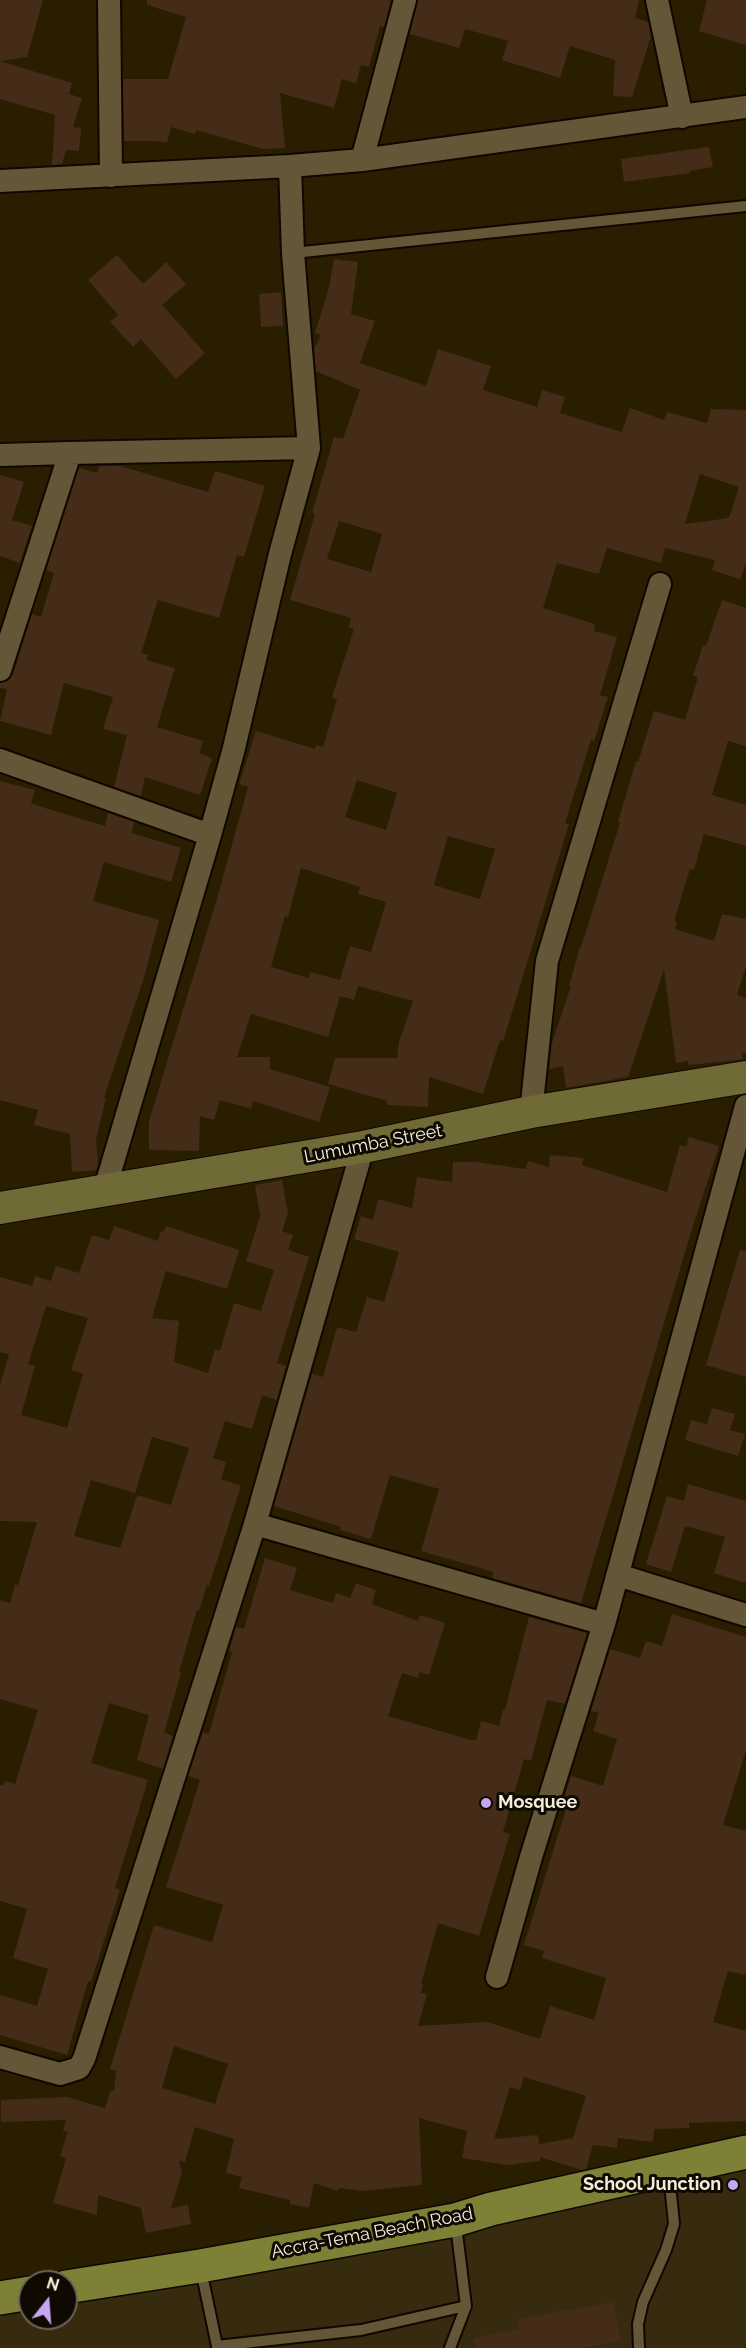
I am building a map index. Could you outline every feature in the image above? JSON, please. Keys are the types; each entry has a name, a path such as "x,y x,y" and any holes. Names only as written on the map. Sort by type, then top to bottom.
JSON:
{"main road":[{"name":"Lumumba Street","path":"0,1208 363,1147 531,1112 746,1077"},
{"name":"Accra-Tema Beach Road","path":"78,2285 200,2266 455,2220 490,2209 746,2152"},
{"path":"0,2298 18,2295"}],"street":[{"path":"109,0 111,176"},
{"path":"362,160 405,0"},
{"path":"657,0 682,117"},
{"path":"0,182 362,160 746,107"},
{"path":"104,1192 233,752 280,555 309,448 293,253 290,166"},
{"path":"0,455 309,448"},
{"path":"0,670 70,453"},
{"path":"531,1112 547,961 660,584"},
{"path":"0,760 210,835"},
{"path":"497,1977 531,1857 604,1624 746,1106"},
{"path":"0,2057 60,2074 79,2068 84,2060 255,1524 363,1147"},
{"path":"255,1524 604,1624"},
{"path":"618,1575 746,1615"}],"lane":[{"path":"293,253 746,206"},
{"path":"639,2348 638,2324 643,2302 666,2250 674,2224 668,2168"},
{"path":"450,2348 466,2306 455,2220"},
{"path":"200,2266 217,2347 361,2330 466,2306"}],"shaded area":[{"path":"746,2159 746,2348 0,2348 0,2286 18,2283 18,2330 78,2330 78,2273 673,2175"}],"building":[{"path":"0,0 43,0 27,57 0,61"},
{"path":"147,0 391,0 384,27 380,26 369,67 361,65 356,83 342,79 334,108 280,93 285,148 263,149 196,130 195,134 171,127 167,143 124,141 123,79 168,79 186,17 147,5"},
{"path":"418,0 639,0 635,18 648,22 651,36 632,97 613,96 615,60 570,46 560,78 502,60 508,41 465,29 459,48 410,34"},
{"path":"707,0 746,0 746,45 699,31"},
{"path":"0,61 72,83 69,94 82,98 73,127 81,128 79,151 66,150 62,164 52,165 55,115 0,99"},
{"path":"709,147 713,167 689,171 690,173 624,182 621,159"},
{"path":"117,255 143,284 166,262 186,284 162,305 205,353 176,379 141,339 133,347 110,322 118,315 88,280"},
{"path":"334,259 358,262 351,314 375,321 360,363 426,386 438,349 491,366 483,390 537,407 542,390 565,397 560,413 622,432 630,408 664,420 667,412 707,423 711,409 746,410 746,563 740,579 712,570 715,560 665,548 661,563 607,548 599,574 557,563 543,608 595,624 594,631 617,637 600,695 608,697 594,741 591,740 565,823 569,824 510,1019 503,1041 500,1040 483,1094 429,1077 428,1107 387,1105 387,1101 328,1084 335,1058 397,1058 399,1042 413,1001 358,986 354,1000 340,996 328,1037 251,1014 237,1057 270,1057 270,1069 330,1087 319,1122 253,1101 251,1109 220,1100 214,1120 200,1116 199,1151 149,1150 149,1121 216,902 248,787 239,784 256,731 315,749 316,745 323,747 337,699 332,697 354,629 348,627 351,618 290,600 334,437 343,439 360,390 316,371 314,349 321,335 315,333 329,287","holes":["700,474 739,487 729,518 685,524","339,521 382,534 371,572 327,559","357,780 397,793 386,830 345,817","448,836 495,849 480,899 434,885","301,868 360,887 358,894 386,902 371,952 350,946 340,980 310,972 309,978 271,967 285,916 288,917"]},
{"path":"281,292 283,326 261,327 259,294"},
{"path":"99,466 120,466 208,492 215,471 265,486 244,557 237,555 219,618 158,600 141,653 148,655 146,660 175,668 157,727 203,741 199,753 212,758 200,795 145,777 141,796 114,787 127,735 103,729 113,697 64,683 51,735 0,721 7,689 0,688 0,683 9,680 13,674 32,614 41,617 54,573 46,570 79,468 97,473"},
{"path":"0,475 24,482 12,520 32,526 20,563 0,556"},
{"path":"722,600 746,608 746,746 728,741 712,795 746,805 746,846 704,834 694,870 690,869 674,921 677,922 675,929 714,941 722,914 746,919 746,966 737,995 746,998 746,1053 742,1053 743,1059 738,1060 689,1065 688,1061 676,1063 664,969 628,1077 566,1088 563,1066 549,1069 552,1043 620,823 618,822 636,761 638,762 654,711 685,720 698,677 693,676"},
{"path":"0,781 35,790 31,803 105,826 108,813 134,822 132,833 181,848 171,882 104,862 93,901 159,920 143,981 104,1097 106,1098 96,1139 98,1164 96,1170 72,1172 70,1134 34,1125 38,1110 0,1100"},
{"path":"689,1137 719,1146 691,1232 581,1603 492,1578 494,1572 421,1551 439,1489 390,1475 371,1539 274,1506 312,1374 323,1377 337,1327 356,1332 367,1297 384,1302 399,1252 354,1239 361,1216 373,1220 378,1199 412,1208 417,1177 452,1182 453,1162 475,1162 525,1169 528,1161 549,1167 550,1155 584,1158 582,1165 667,1192 680,1145 686,1147"},
{"path":"282,1180 288,1213 282,1231 293,1235 288,1250 309,1257 277,1363 286,1366 277,1400 262,1395 252,1429 225,1421 213,1458 226,1462 221,1479 241,1486 209,1586 207,1585 199,1611 197,1610 179,1672 181,1673 164,1733 173,1736 163,1769 137,1760 149,1715 109,1703 91,1763 148,1780 115,1888 120,1890 91,1982 88,1981 67,2055 0,2035 0,1995 37,2006 48,1969 13,1958 27,1909 0,1901 0,1785 3,1786 5,1781 15,1784 38,1710 0,1699 0,1600 10,1603 15,1585 18,1585 37,1522 0,1521 0,1385 9,1354 0,1352 0,1277 32,1286 35,1276 51,1281 56,1266 79,1273 92,1235 109,1240 114,1226 158,1241 161,1231 164,1232 166,1226 239,1250 227,1289 166,1271 152,1318 179,1321 174,1362 208,1373 215,1349 220,1351 234,1303 261,1311 274,1270 246,1261 260,1216 255,1185","holes":["46,1306 88,1318 71,1370 83,1374 67,1428 21,1415 35,1366 28,1364","152,1437 189,1448 171,1505 137,1495 120,1548 74,1536 91,1480 135,1493"]},
{"path":"740,1250 746,1251 746,1377 706,1365"},
{"path":"712,1408 735,1414 730,1430 745,1434 738,1456 685,1440 691,1420 707,1424"},
{"path":"688,1484 746,1501 746,1583 714,1573 725,1537 685,1526 671,1572 646,1564 667,1496 684,1501"},
{"path":"265,1558 297,1568 290,1590 333,1603 336,1593 350,1598 356,1583 376,1590 372,1604 418,1621 420,1615 445,1623 429,1675 420,1672 418,1678 402,1673 388,1716 471,1740 476,1740 481,1721 499,1726 529,1617 587,1633 565,1704 547,1700 531,1761 524,1759 503,1832 510,1834 479,1936 438,1923 421,1984 423,1984 421,1993 427,1994 418,2026 487,2022 540,2039 550,2006 594,2020 606,1978 542,1958 544,1951 524,1945 566,1809 561,1807 571,1776 603,1786 617,1739 593,1731 599,1713 591,1711 610,1649 640,1658 646,1641 662,1646 672,1614 746,1637 746,1750 723,1825 746,1831 746,1975 728,1971 713,2022 746,2031 746,2121 689,2123 689,2128 654,2129 653,2142 618,2138 617,2148 593,2145 586,2169 582,2170 540,2157 540,2161 508,2165 462,2158 467,2131 419,2118 422,2185 362,2191 339,2188 338,2191 314,2183 309,2208 290,2204 290,2200 239,2188 242,2177 226,2173 234,2139 195,2127 185,2162 179,2161 182,2173 171,2208 188,2205 191,2224 146,2233 141,2208 98,2195 97,2215 53,2203 66,2158 60,2156 68,2132 63,2131 66,2120 1,2122 1,2100 67,2097 105,2108 110,2091 114,2091 116,2071 110,2069 154,1925 212,1942 223,1905 166,1887 200,1780 188,1776 203,1732 209,1734 232,1652 229,1651 236,1627 244,1629","holes":["174,2046 228,2064 215,2104 162,2088","524,2077 586,2096 573,2138 539,2144 538,2135 494,2139 510,2087 520,2090"]},
{"path":"614,2302 621,2341 583,2348 475,2348 474,2338 520,2329 518,2319"}],"place":[{"name":"Mosquee","path":"486,1803"},
{"name":"School Junction","path":"733,2185"}]}
